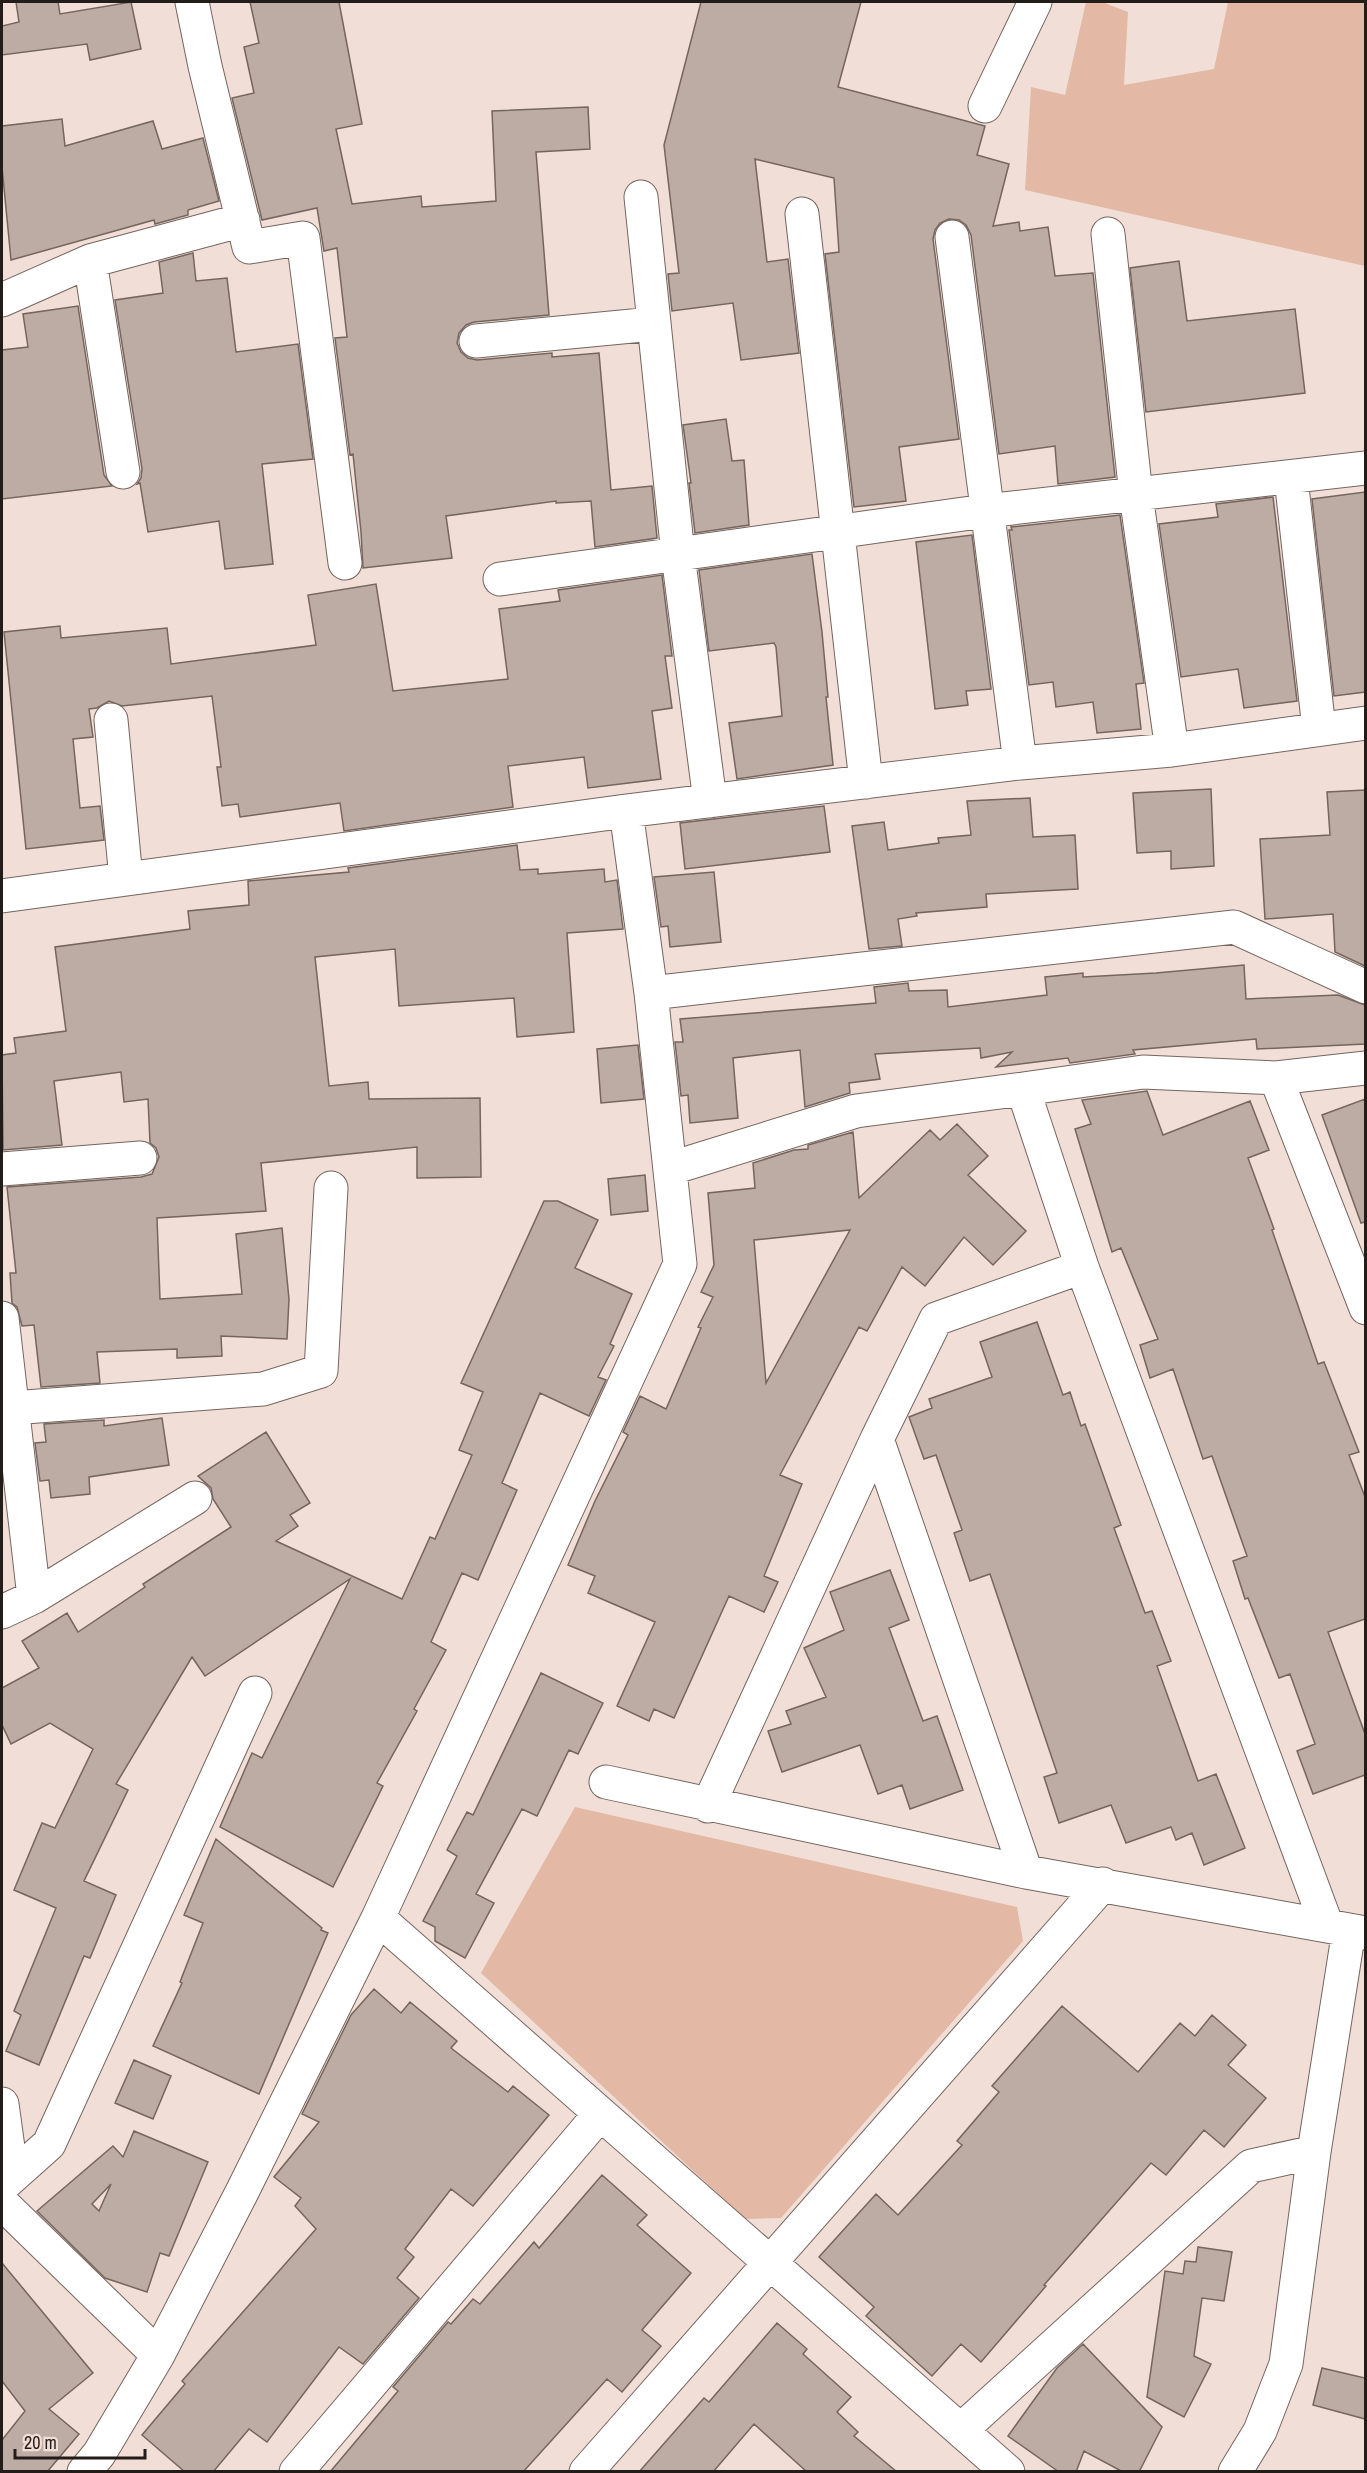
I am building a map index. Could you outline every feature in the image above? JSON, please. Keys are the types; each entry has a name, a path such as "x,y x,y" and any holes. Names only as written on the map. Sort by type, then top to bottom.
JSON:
{"street":[{"path":"192,2 205,66 249,247 303,238 345,563"},
{"path":"985,106 1035,2"},
{"path":"641,197 678,555 710,801"},
{"path":"802,214 866,782"},
{"path":"2,300 90,261 243,220"},
{"path":"1108,234 1136,495 1172,750"},
{"path":"952,237 1020,763"},
{"path":"90,261 123,472"},
{"path":"476,341 653,324"},
{"path":"500,579 986,511 1365,468"},
{"path":"1291,478 1319,729"},
{"path":"111,720 126,879"},
{"path":"2,896 626,811 1020,763 1172,750 1365,723"},
{"path":"101,2466 378,1918 680,1264 672,1168 626,811"},
{"path":"651,993 1234,927 1365,987"},
{"path":"672,1168 856,1111 1143,1072 1276,1077 1365,1068"},
{"path":"1276,1077 1365,1308"},
{"path":"1023,1089 1082,1267 1347,1930 1286,2364 1260,2431 1235,2472"},
{"path":"2,1169 140,1158"},
{"path":"12,1408 262,1389 321,1371 331,1188"},
{"path":"708,1806 877,1439 936,1319 1082,1267"},
{"path":"2,1318 34,1597"},
{"path":"877,1439 1026,1872"},
{"path":"2,1612 34,1597 195,1497"},
{"path":"5,2188 49,2144 255,1693"},
{"path":"606,1782 708,1806 1026,1872 1103,1884 1347,1930"},
{"path":"586,2472 1103,1884"},
{"path":"378,1918 1008,2472"},
{"path":"2,2104 5,2188 158,2355"},
{"path":"296,2472 600,2114"},
{"path":"961,2430 1251,2166 1314,2152"}],"shaded area":[{"path":"1086,2 1102,2 1128,12 1124,85 1214,69 1228,2 1365,2 1365,266 1025,190 1031,87 1065,95"},
{"path":"575,1807 1017,1907 1023,1941 781,2218 745,2219 481,1973"}],"building":[{"path":"16,2 58,2 60,14 131,2 141,49 90,60 87,44 2,55 2,26 19,22"},
{"path":"250,2 339,2 362,124 336,129 352,204 421,196 422,207 496,201 492,111 588,107 590,149 536,152 549,315 474,322 466,325 459,333 457,343 461,352 468,358 477,360 552,353 552,357 599,353 611,490 652,486 657,538 595,547 591,501 556,503 556,501 446,516 452,558 363,568 353,454 350,455 335,338 347,337 337,248 324,251 317,208 262,220 232,98 254,93 244,47 259,43"},
{"path":"701,2 861,2 838,87 985,126 977,155 1009,164 993,226 1019,222 1020,231 1048,227 1055,276 1093,273 1115,477 1058,484 1055,446 999,454 971,235 966,225 959,220 949,219 940,223 933,239 959,439 899,447 906,501 854,507 825,254 839,252 834,178 755,159 767,262 788,259 799,353 741,360 733,303 672,311 668,274 679,273 664,145"},
{"path":"62,119 65,146 153,121 162,149 203,138 219,201 188,210 188,215 155,224 154,220 11,260 2,167 2,126"},
{"path":"193,253 196,281 227,278 236,352 298,344 313,459 262,464 273,564 225,569 219,521 148,532 140,483 137,484 141,478 142,469 115,300 163,293 159,262"},
{"path":"1179,261 1187,321 1295,309 1305,393 1146,412 1130,268"},
{"path":"78,306 104,475 112,486 2,499 2,350 28,347 23,314"},
{"path":"726,419 732,461 744,460 749,525 695,533 683,425"},
{"path":"1365,492 1365,692 1334,696 1312,499"},
{"path":"1273,497 1297,701 1244,708 1238,669 1181,677 1159,524 1218,517 1216,504"},
{"path":"1120,515 1144,683 1136,684 1141,729 1097,733 1093,702 1056,707 1053,682 1029,685 1009,530 1012,530 1011,527"},
{"path":"972,535 991,689 966,691 968,705 935,709 916,542"},
{"path":"812,554 822,632 833,765 737,779 729,723 782,716 776,647 774,643 709,651 699,570"},
{"path":"662,575 672,656 665,656 672,708 652,711 661,779 588,788 584,757 508,766 513,807 344,831 340,803 240,817 238,804 222,806 217,767 221,767 212,696 122,706 109,701 97,708 89,709 93,737 73,739 80,808 100,806 104,840 26,849 4,632 60,626 61,638 167,628 171,664 316,645 308,595 376,584 393,691 508,679 499,609 560,601 558,590"},
{"path":"1211,789 1214,866 1171,869 1171,851 1137,853 1133,793"},
{"path":"1365,790 1365,966 1335,952 1333,914 1265,919 1260,839 1330,835 1327,792"},
{"path":"1030,798 1033,837 1075,835 1078,889 986,894 987,907 916,913 917,916 898,919 902,946 869,949 852,826 884,822 888,850 939,843 938,838 971,835 967,801"},
{"path":"824,806 830,852 685,869 680,823"},
{"path":"517,845 520,870 538,869 538,874 604,869 605,882 617,880 623,929 567,933 574,1032 517,1037 514,998 399,1006 395,949 315,957 329,1086 368,1082 369,1099 480,1098 481,1177 417,1178 417,1147 261,1163 266,1211 157,1218 160,1299 242,1294 236,1234 282,1228 289,1299 287,1339 221,1336 222,1356 177,1358 177,1349 97,1352 100,1383 41,1387 34,1325 22,1326 17,1307 12,1303 10,1273 16,1273 7,1187 141,1177 152,1174 159,1157 156,1148 150,1143 148,1099 124,1102 121,1072 54,1081 62,1145 3,1150 2,1055 16,1053 14,1038 66,1031 55,947 190,929 188,911 249,905 248,881 349,872 348,868"},
{"path":"714,872 721,942 670,947 668,926 661,927 654,877"},
{"path":"1244,965 1246,999 1338,995 1365,1005 1365,1044 1257,1049 1256,1039 1133,1050 1135,1054 1070,1063 1068,1058 996,1067 1012,1052 981,1058 980,1048 875,1054 880,1079 849,1083 850,1093 805,1107 800,1050 733,1058 738,1118 690,1123 688,1095 681,1096 675,1042 683,1042 680,1019 876,1003 874,987 908,983 909,991 947,990 948,1007 1047,995 1045,977 1083,973 1083,977 1156,973"},
{"path":"638,1045 644,1099 601,1103 597,1049"},
{"path":"1147,1091 1163,1135 1250,1101 1269,1150 1248,1158 1318,1364 1324,1362 1359,1452 1349,1455 1365,1497 1365,1619 1328,1632 1365,1734 1365,1775 1313,1794 1297,1751 1315,1744 1290,1674 1279,1678 1248,1598 1245,1599 1233,1561 1247,1556 1212,1456 1203,1459 1173,1369 1150,1378 1140,1345 1158,1339 1121,1248 1112,1252 1075,1129 1091,1124 1082,1100"},
{"path":"1365,1099 1365,1222 1361,1223 1322,1115"},
{"path":"957,1124 988,1156 968,1175 1026,1231 993,1265 964,1237 925,1286 902,1267 867,1331 859,1327 780,1475 802,1484 764,1576 778,1582 764,1612 729,1596 674,1718 654,1709 649,1721 617,1706 655,1622 588,1593 595,1576 568,1565 595,1501 628,1435 623,1432 640,1396 666,1409 701,1328 698,1327 713,1297 701,1292 714,1265 708,1193 755,1188 753,1163 794,1150 808,1149 808,1145 853,1132 859,1198 930,1130 940,1140","holes":["850,1230 766,1383 754,1240"]},
{"path":"645,1175 648,1211 611,1215 608,1179"},
{"path":"544,1201 558,1201 598,1220 575,1268 632,1294 610,1344 614,1346 598,1377 606,1380 589,1416 540,1393 502,1483 517,1490 478,1580 462,1573 431,1642 446,1650 414,1709 417,1711 377,1783 383,1786 333,1887 220,1827 252,1753 262,1758 350,1579 205,1676 192,1657 116,1784 128,1790 84,1881 116,1895 90,1958 84,1956 39,2065 6,2051 21,2015 14,2011 56,1908 14,1890 42,1823 55,1828 93,1749 50,1723 11,1744 2,1725 2,1688 39,1668 22,1641 67,1613 78,1632 145,1587 143,1584 231,1527 213,1499 211,1488 198,1476 266,1432 310,1503 290,1515 298,1526 276,1541 402,1599 430,1537 435,1539 472,1455 459,1450 483,1392 461,1383"},
{"path":"1037,1322 1063,1395 1070,1392 1081,1426 1085,1424 1121,1525 1114,1528 1145,1613 1152,1611 1171,1661 1157,1666 1198,1781 1216,1774 1245,1848 1204,1865 1192,1833 1176,1840 1171,1827 1126,1843 1111,1805 1059,1823 1044,1777 1057,1773 990,1574 970,1581 954,1533 962,1530 936,1455 924,1459 909,1417 932,1408 929,1399 992,1377 980,1342"},
{"path":"162,1418 169,1465 89,1477 90,1494 51,1498 49,1480 40,1481 35,1443 46,1442 44,1424 104,1420 104,1426"},
{"path":"890,1570 909,1620 889,1628 923,1721 937,1716 963,1790 910,1809 902,1785 878,1794 860,1745 782,1772 768,1731 791,1724 786,1711 826,1697 804,1648 844,1630 830,1592"},
{"path":"541,1673 603,1703 578,1754 569,1750 537,1816 522,1809 476,1894 494,1903 465,1958 435,1941 435,1927 423,1921 457,1856 447,1850 467,1812 473,1815"},
{"path":"216,1839 322,1928 321,1930 328,1933 259,2094 153,2046 182,1983 180,1982 203,1923 184,1915"},
{"path":"374,1989 401,2013 410,2002 457,2041 451,2048 508,2092 513,2086 549,2115 473,2206 451,2189 405,2249 414,2257 397,2278 419,2298 363,2364 339,2347 267,2442 249,2429 213,2472 185,2472 142,2435 185,2384 182,2381 316,2229 295,2206 301,2198 274,2177 319,2122 302,2114 351,2015"},
{"path":"1062,2006 1138,2072 1180,2023 1195,2036 1212,2015 1246,2045 1228,2065 1266,2098 1224,2147 1204,2130 1166,2175 1151,2163 1044,2285 1046,2286 981,2362 961,2344 932,2376 866,2316 874,2307 819,2257 876,2194 898,2215 962,2145 957,2141 999,2092 992,2086"},
{"path":"134,2060 171,2076 153,2119 115,2103"},
{"path":"134,2131 208,2162 169,2256 160,2253 147,2292 105,2278 37,2211 113,2146 123,2157","holes":["111,2184 99,2211 92,2204"]},
{"path":"602,2175 647,2215 637,2225 691,2273 642,2330 661,2346 622,2392 607,2379 523,2472 330,2472 398,2391 393,2387 448,2322 451,2324 473,2299 480,2304 534,2242 539,2248"},
{"path":"1198,2247 1232,2252 1224,2301 1202,2298 1194,2356 1211,2364 1184,2417 1147,2397 1165,2271 1183,2274 1185,2261 1196,2262"},
{"path":"2,2263 93,2373 49,2409 79,2434 47,2472 2,2472 2,2440 25,2411 2,2381"},
{"path":"777,2323 807,2349 803,2354 851,2397 837,2412 858,2432 854,2436 897,2472 807,2472 754,2424 713,2472 639,2472 704,2398 709,2402"},
{"path":"1083,2344 1162,2427 1139,2472 1123,2472 1084,2451 1076,2472 1059,2472 1008,2436 1057,2368"},
{"path":"1322,2368 1365,2378 1365,2419 1313,2405"}]}
